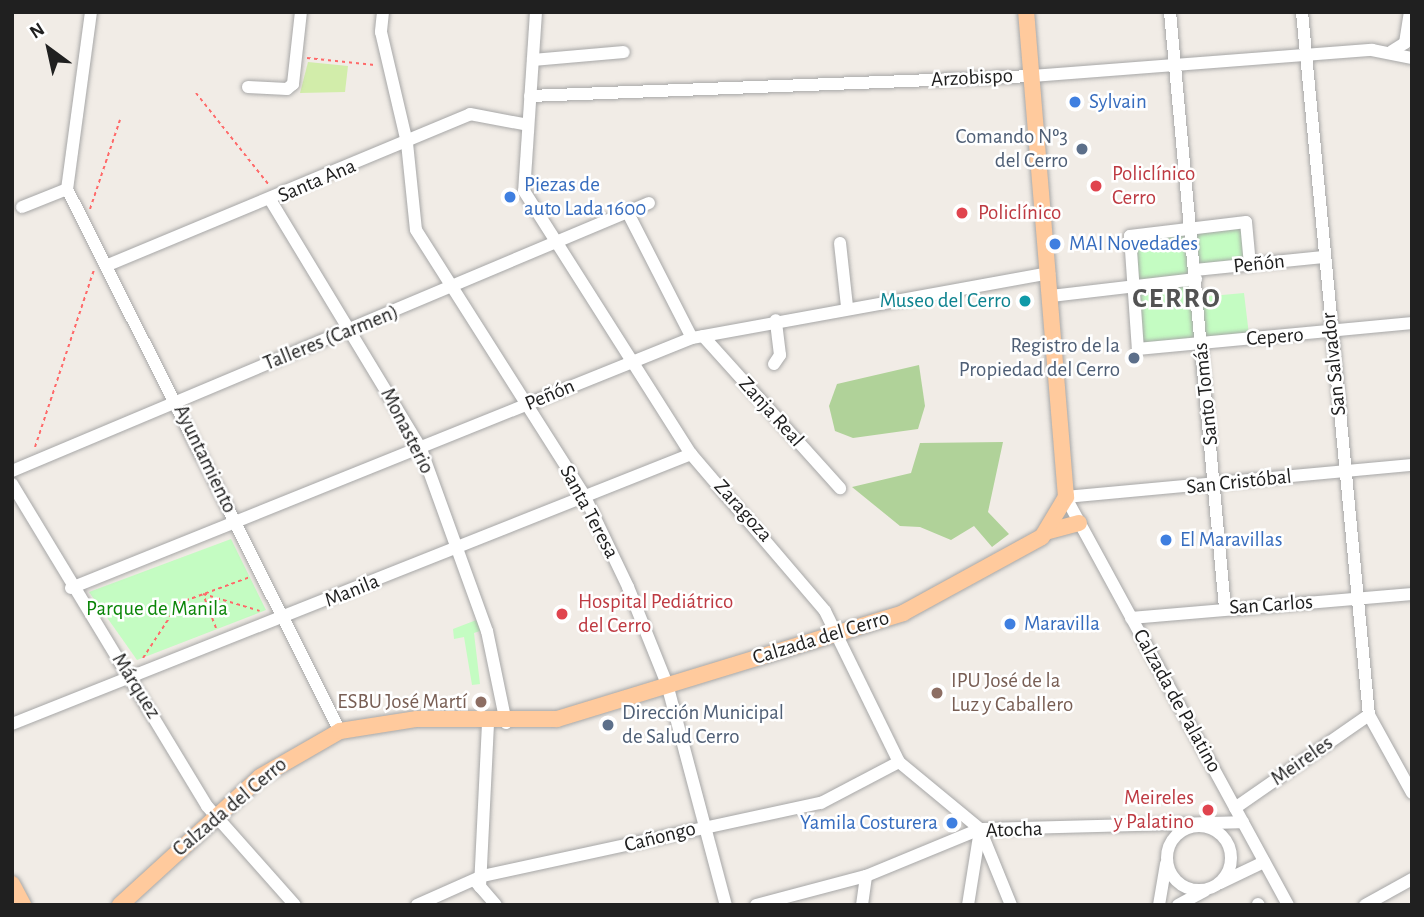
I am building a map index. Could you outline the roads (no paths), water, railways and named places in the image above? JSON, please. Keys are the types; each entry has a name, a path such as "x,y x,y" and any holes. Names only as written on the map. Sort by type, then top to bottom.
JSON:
{"main road":[{"path":"1027,12 1066,497"},
{"name":"Calzada del Cerro","path":"120,905 279,762 341,731 417,719 506,723 557,719 837,635 923,605 1042,537 1066,497"},
{"path":"1042,537 1079,523"},
{"path":"12,884 23,905"}],"street":[{"path":"22,207 68,190 91,12"},
{"path":"248,87 287,89 299,57 301,12"},
{"name":"Santa Teresa","path":"383,12 387,66 407,143 416,230 584,495 667,684 708,825 726,905"},
{"name":"Zaragoza","path":"536,12 523,187 628,363 691,454 794,569 837,635 899,762 980,829 1011,905"},
{"name":"Santo Tomás","path":"1170,12 1225,608"},
{"name":"San Salvador","path":"1302,12 1323,257 1346,471 1355,600 1370,715"},
{"path":"1392,51 1405,43 1408,14"},
{"name":"Arzobispo","path":"530,96 1032,76 1392,51 1412,58"},
{"path":"533,60 624,52"},
{"name":"Santa Ana","path":"108,265 274,199 470,114 528,125"},
{"name":"Ayuntamiento","path":"68,190 341,731"},
{"name":"Monasterio","path":"274,199 421,449 487,631 506,723"},
{"name":"Talleres (Carmen)","path":"12,471 350,329 454,289 649,203"},
{"name":"Zanja Real","path":"628,213 697,337 840,488"},
{"path":"1133,287 1130,236 1246,222 1250,265"},
{"path":"840,243 847,306"},
{"name":"Peñón","path":"1051,296 1133,287 1250,265 1323,257"},
{"name":"Peñón","path":"71,588 237,524 697,337 847,306 1049,273"},
{"name":"Cepero","path":"1133,287 1139,349 1331,333 1412,323"},
{"path":"774,363 780,355 775,320"},
{"name":"Manila","path":"12,724 691,454"},
{"name":"San Cristóbal","path":"1066,497 1412,465"},
{"name":"Márquez","path":"12,484 71,588 132,677 215,817 295,905"},
{"name":"Calzada de Palatino","path":"1066,497 1288,905"},
{"name":"San Carlos","path":"1131,618 1412,594"},
{"path":"1370,715 1412,793"},
{"name":"Meireles","path":"1235,808 1370,715"},
{"path":"488,723 479,881 496,905"},
{"name":"Cañongo","path":"417,905 479,881 708,825 821,803 899,762"},
{"name":"Atocha","path":"756,905 776,902 866,876 980,829 1198,826 1242,822"},
{"path":"1159,905 1170,826"},
{"path":"1198,826 1217,831 1229,846 1227,874 1212,887 1184,886 1171,872 1167,853 1181,831 1198,826"},
{"path":"968,905 980,829"},
{"path":"1178,905 1264,862"},
{"path":"862,905 866,876"},
{"path":"1364,905 1412,878"}],"place":[{"name":"Sylvain","path":"1075,102"},
{"name":"Comando Nº3 del Cerro","path":"1082,149"},
{"name":"Policlínico Cerro","path":"1096,186"},
{"name":"Piezas de auto Lada 1600","path":"510,197"},
{"name":"Policlínico","path":"962,213"},
{"name":"MAI Novedades","path":"1055,244"},
{"name":"Museo del Cerro","path":"1025,301"},
{"name":"Registro de la Propiedad del Cerro","path":"1134,358"},
{"name":"El Maravillas","path":"1166,540"},
{"name":"Hospital Pediátrico del Cerro","path":"562,614"},
{"name":"Maravilla","path":"1010,624"},
{"name":"IPU José de la Luz y Caballero","path":"937,693"},
{"name":"ESBU José Martí","path":"481,702"},
{"name":"Dirección Municipal de Salud Cerro","path":"608,725"},
{"name":"Meireles y Palatino","path":"1208,810"},
{"name":"Yamila Costurera","path":"952,823"}],"district":[{"name":"CERRO","path":"1177,299"}],"park label":[{"name":"Parque de Manila","path":"157,609"}]}
